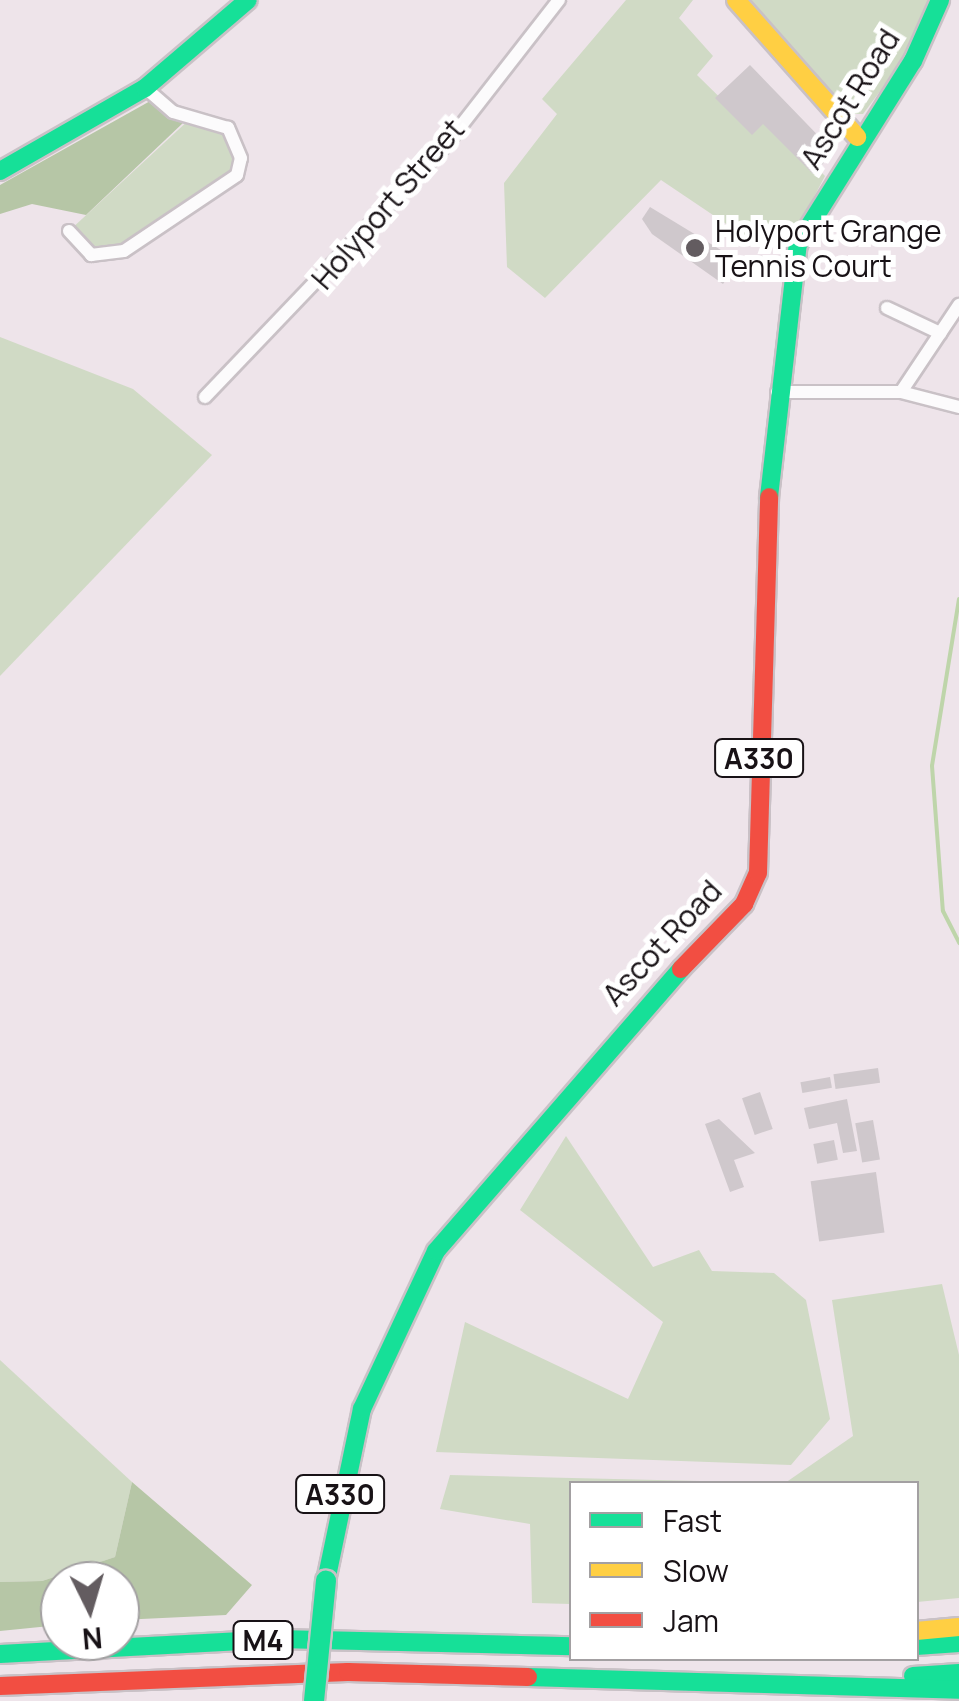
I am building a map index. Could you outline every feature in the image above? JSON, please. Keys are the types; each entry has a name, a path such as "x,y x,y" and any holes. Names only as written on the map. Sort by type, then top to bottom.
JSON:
{"main road":[{"path":"0,171 145,88 248,0"},
{"path":"736,0 858,137"},
{"name":"Ascot Road","path":"314,1701 326,1581 362,1409 436,1250 593,1061 744,904 758,874 776,392 798,244 858,137 913,61 940,0"},
{"path":"919,1631 959,1626"},
{"name":"M4","path":"0,1654 279,1640 569,1646"},
{"path":"919,1646 959,1643"},
{"name":"M4","path":"0,1686 284,1672 959,1690"},
{"name":"M4","path":"570,1678 959,1673"}],"street":[{"name":"Holyport Street","path":"205,397 446,144 560,0"},
{"path":"69,231 92,255 124,250 237,174 241,158 228,128 173,112 145,88"},
{"path":"901,392 959,305"},
{"path":"888,308 940,333"},
{"path":"776,392 901,392 959,408"}],"green space":[{"path":"626,0 693,0 679,18 713,56 697,75 754,131 768,118 825,176 790,242 759,246 661,180 545,298 507,267 504,183 557,114 542,99"},
{"path":"744,0 930,0 908,54 863,114 846,114"},
{"path":"152,100 184,122 86,215 32,204 0,214 0,185"},
{"path":"191,118 228,128 237,175 124,251 91,255 69,231"},
{"path":"0,337 133,389 212,455 0,676"},
{"path":"566,1136 653,1267 699,1250 712,1271 774,1273 806,1300 830,1419 791,1465 436,1452 465,1322 628,1399 663,1322 520,1210"},
{"path":"942,1284 959,1355 959,1598 919,1602 919,1481 788,1481 853,1436 832,1300"},
{"path":"0,1360 132,1482 115,1557 103,1561 40,1561 40,1581 0,1582"},
{"path":"450,1475 701,1481 569,1481 569,1604 532,1603 530,1524 440,1509"},
{"path":"132,1482 252,1585 226,1615 140,1619 140,1561 103,1561 115,1557"},
{"path":"40,1581 40,1627 0,1631 0,1582"}],"building":[{"path":"750,65 834,152 813,174 763,124 752,135 715,98"},
{"name":"Holyport Grange Tennis Court","path":"650,207 739,261 723,284 652,234 642,219"},
{"path":"878,1068 880,1083 836,1089 833,1074"},
{"path":"830,1077 832,1088 802,1093 800,1082"},
{"path":"760,1092 773,1129 755,1135 742,1098"},
{"path":"847,1099 857,1151 843,1153 837,1123 809,1129 804,1108"},
{"path":"719,1119 755,1153 734,1160 744,1187 730,1192 705,1124"},
{"path":"873,1120 880,1159 862,1163 855,1123"},
{"path":"834,1140 838,1160 817,1164 813,1144"},
{"path":"876,1172 884,1232 819,1242 811,1181"}],"waterway":[{"path":"959,599 932,766 943,911 959,943"}],"traffic: fast":[{"path":"0,171 145,88 248,0"},
{"path":"769,497 798,244 913,61 940,0"},
{"path":"326,1581 362,1409 436,1251 681,969"},
{"path":"314,1701 326,1581"},
{"path":"0,1654 279,1639 569,1646"},
{"path":"919,1646 959,1643"},
{"path":"913,1676 959,1673"},
{"path":"528,1677 959,1690"}],"traffic: slow":[{"path":"736,0 857,137"},
{"path":"919,1631 959,1627"}],"traffic: jam":[{"path":"681,969 744,904 758,873 769,497"},
{"path":"0,1686 348,1672 528,1677"}],"place":[{"name":"Holyport Grange Tennis Court","path":"695,248"}]}
